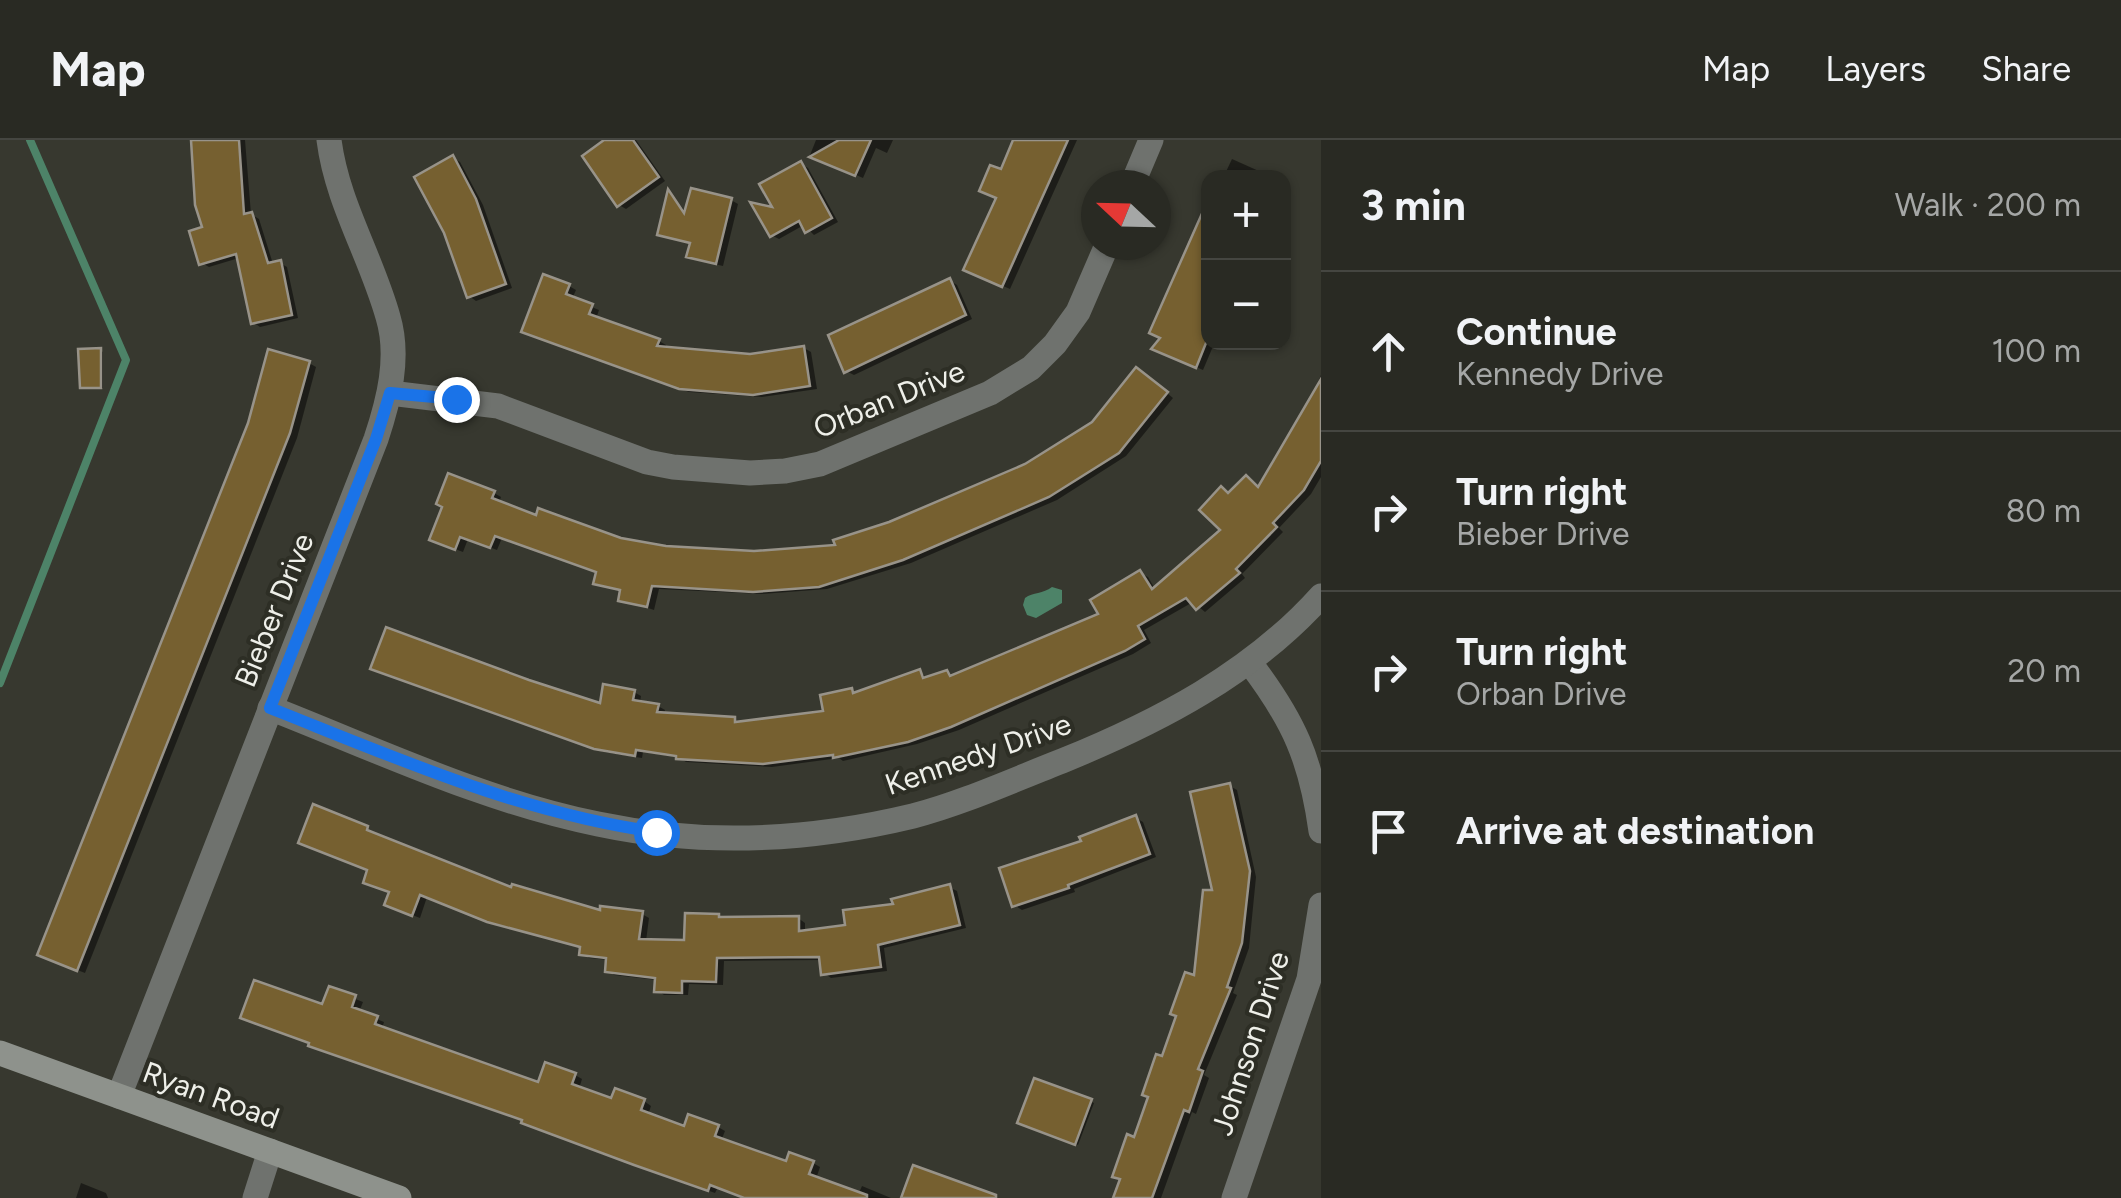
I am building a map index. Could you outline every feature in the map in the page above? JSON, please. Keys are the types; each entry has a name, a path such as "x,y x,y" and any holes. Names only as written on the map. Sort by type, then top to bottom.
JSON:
{"main road":[{"name":"Ryan Road","path":"0,1053 399,1198"}],"street":[{"name":"Bieber Drive","path":"119,1096 376,439 390,393 393,351 389,319 339,187 329,140"},
{"path":"1138,170 1151,140"},
{"name":"Orban Drive","path":"390,393 498,406 647,462 673,468 785,471 820,464 990,393 1031,368 1078,312 1101,260"},
{"name":"Kennedy Drive","path":"270,708 464,785 597,824 728,839 807,835 914,815 1092,748 1169,712 1250,662 1321,596"},
{"path":"1250,662 1292,726 1314,781 1321,831"},
{"name":"Johnson Drive","path":"1234,1198 1309,979 1321,905"},
{"path":"254,1198 270,1151"}],"shaded area":[{"path":"1052,587 1062,590 1062,603 1036,618 1027,615 1025,598"}],"building":[{"path":"191,140 239,140 244,214 252,212 268,263 281,260 292,315 251,324 236,254 199,265 189,231 202,227 195,205"},
{"path":"604,140 633,140 659,177 617,207 582,156"},
{"path":"839,140 871,140 855,176 809,157"},
{"path":"1013,140 1068,140 1002,287 963,270 996,198 979,191 990,165 1001,169"},
{"path":"453,155 476,199 506,284 467,298 444,233 414,177"},
{"path":"801,161 832,218 805,233 799,221 770,237 750,202 772,207 759,184"},
{"path":"691,188 732,198 716,264 686,257 690,243 657,235 668,189 684,213"},
{"path":"1201,216 1203,350 1196,368 1151,349 1160,338 1149,333"},
{"path":"543,274 570,284 566,294 593,304 589,314 660,339 657,346 750,354 804,346 810,386 753,395 679,389 521,332"},
{"path":"950,278 966,315 844,373 828,335"},
{"path":"101,348 101,388 80,388 78,349"},
{"path":"268,349 310,361 290,433 77,971 37,955 248,423"},
{"path":"1136,367 1168,392 1119,453 1049,497 903,560 819,587 753,592 652,586 647,607 618,601 620,590 593,584 596,572 495,536 490,548 460,537 455,550 429,540 442,507 436,504 448,473 495,491 492,498 536,515 538,508 621,538 666,546 754,551 835,545 833,540 889,522 1025,464 1092,422"},
{"path":"1321,379 1321,461 1304,490 1273,523 1277,527 1236,569 1240,573 1196,610 1186,598 1138,626 1145,639 1125,651 908,742 833,758 763,764 676,759 636,750 635,756 594,749 370,669 386,627 600,703 603,684 635,690 633,700 659,704 657,712 735,717 735,722 823,711 820,695 852,688 853,693 920,669 923,678 947,670 950,676 1098,614 1090,600 1140,570 1152,589 1220,530 1199,510 1221,486 1228,493 1246,475 1258,487"},
{"path":"1230,783 1250,871 1242,943 1227,987 1231,988 1198,1069 1203,1071 1189,1112 1184,1110 1152,1198 1113,1198 1120,1179 1112,1177 1127,1134 1134,1137 1148,1097 1142,1095 1156,1054 1162,1056 1176,1016 1170,1014 1185,972 1194,975 1203,890 1212,890 1190,792"},
{"path":"313,804 368,826 367,830 511,887 512,884 600,910 600,906 643,911 639,939 684,940 685,913 719,917 799,916 799,931 845,925 843,910 893,904 891,899 950,884 960,925 878,945 881,967 821,975 819,957 717,958 716,982 682,981 682,993 654,992 655,978 605,972 606,958 579,955 580,947 487,922 420,895 412,916 384,905 389,892 363,883 367,870 298,843"},
{"path":"1136,815 1150,854 1012,907 999,868 1081,841 1079,837"},
{"path":"254,980 322,1004 329,986 356,995 352,1007 378,1016 375,1024 538,1082 545,1062 576,1073 572,1084 611,1098 615,1088 645,1099 641,1110 684,1126 688,1114 719,1125 715,1136 786,1161 789,1152 814,1161 809,1174 867,1198 744,1198 710,1185 708,1191 634,1165 521,1123 522,1120 308,1046 309,1043 240,1018"},
{"path":"1034,1078 1092,1099 1075,1145 1017,1123"},
{"path":"913,1165 996,1195 996,1198 901,1198"}],"waterway":[{"path":"0,683 126,360 30,140"}],"route":[{"path":"456,399 390,393 376,439 270,708 464,785 526,805 597,824 656,832"}]}
